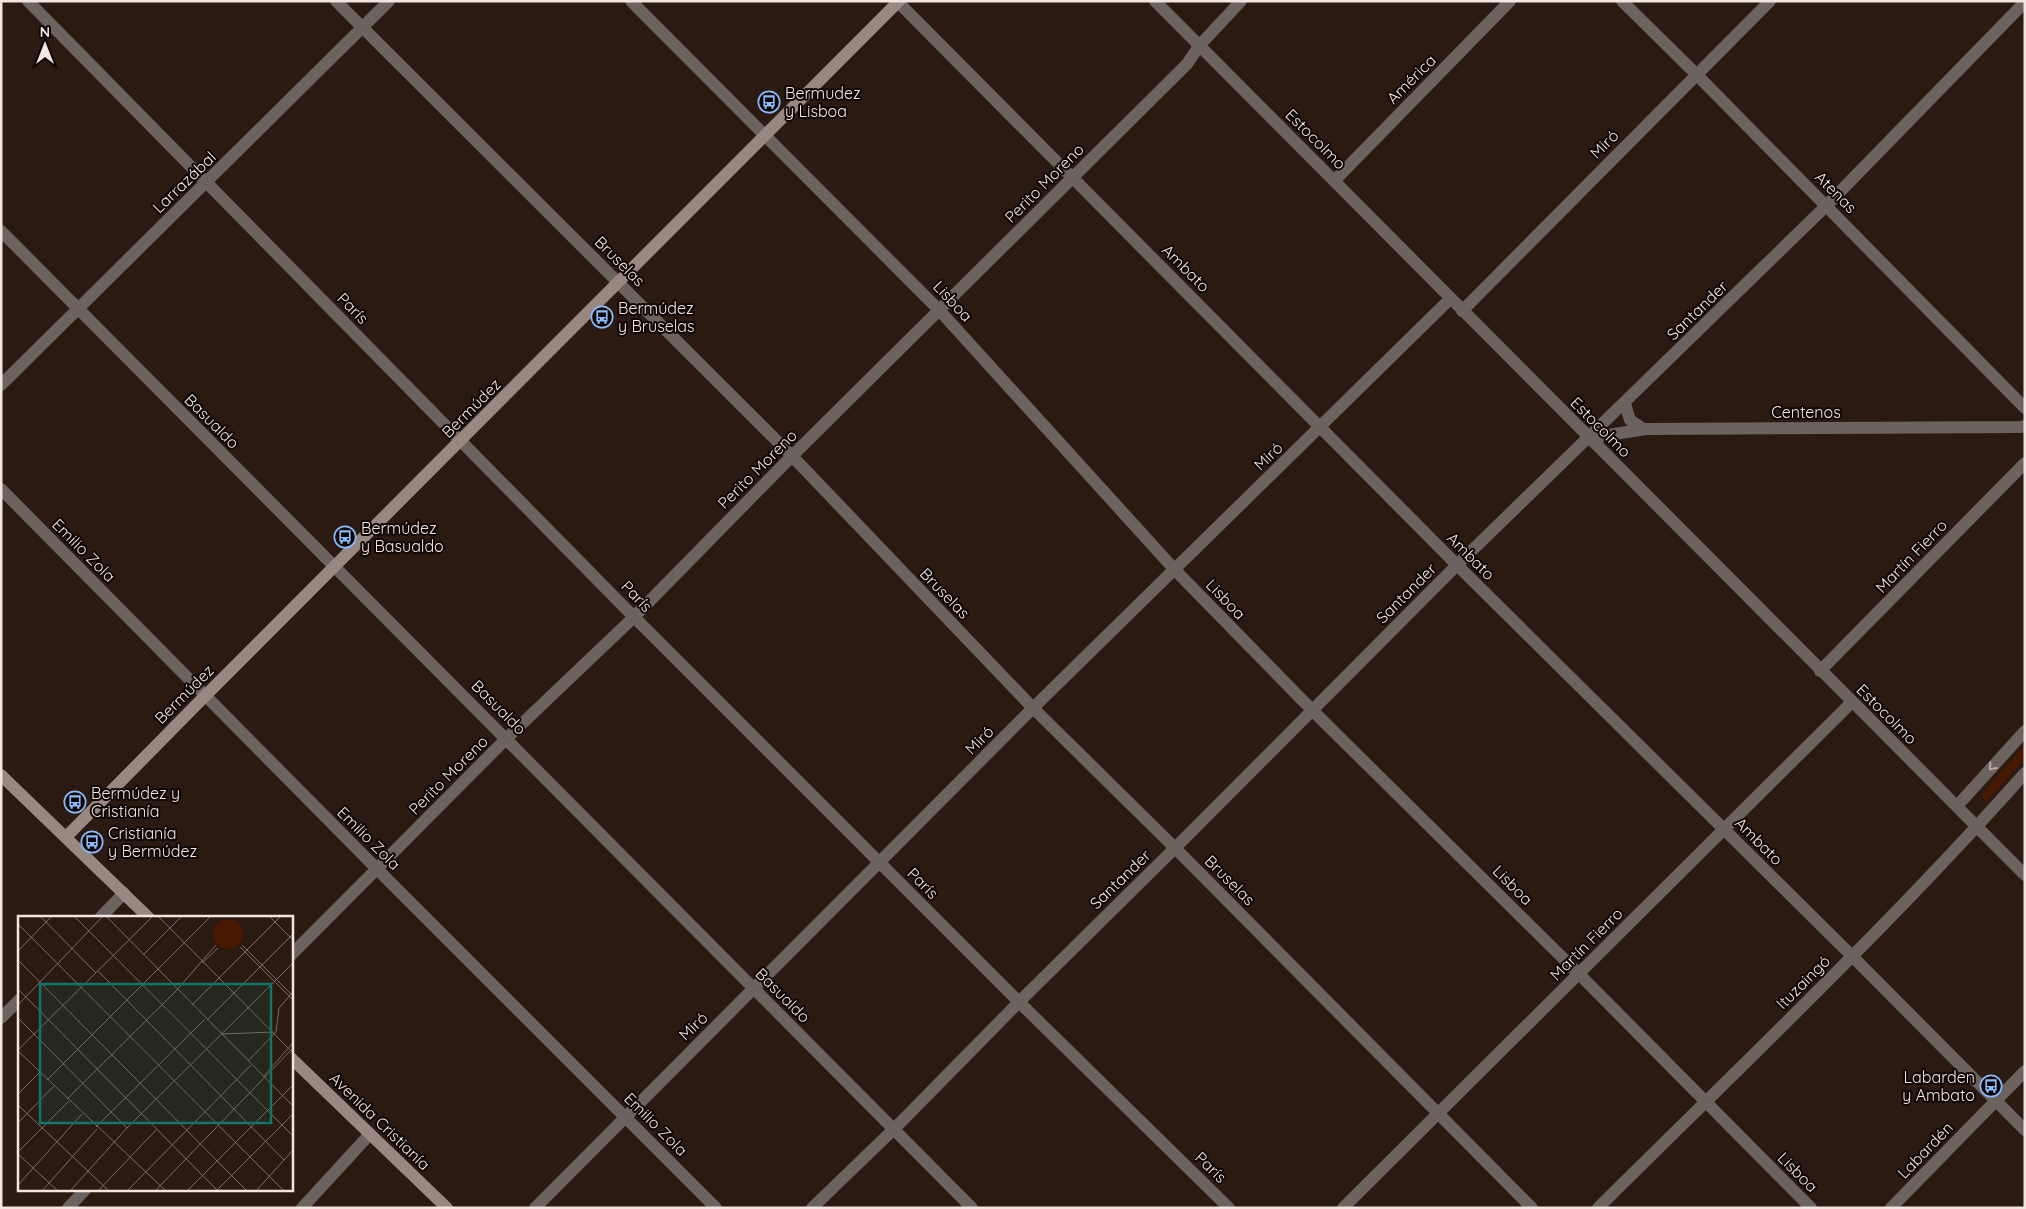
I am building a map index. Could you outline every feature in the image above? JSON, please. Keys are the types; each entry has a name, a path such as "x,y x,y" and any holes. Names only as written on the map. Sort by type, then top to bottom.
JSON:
{"street":[{"name":"París","path":"28,1 206,184 462,440 634,616 1018,1002 1228,1208"},
{"name":"Bruselas","path":"336,1 792,456 1033,708 1175,848 1532,1208"},
{"name":"Larrazábal","path":"1,385 389,1"},
{"name":"Lisboa","path":"632,1 940,311 1175,570 1312,710 1579,974 1811,1208"},
{"name":"Estocolmo","path":"1155,1 2025,875"},
{"name":"Perito Moreno","path":"292,953 507,738 634,616 792,456 1187,64 1199,46 1241,1"},
{"name":"América","path":"1335,180 1510,1"},
{"name":"Atenas","path":"1622,1 2025,408"},
{"name":"Miró","path":"1462,311 1770,1"},
{"name":"Bermúdez","path":"66,837 898,2"},
{"name":"Ambato","path":"898,2 1457,565 2025,1130"},
{"name":"Santander","path":"812,1208 1457,565 1826,206 2025,2"},
{"name":"Basualdo","path":"1,231 972,1208"},
{"name":"Miró","path":"535,1208 625,1115 754,990 1033,708 1450,299"},
{"path":"1624,404 1630,420 1643,429"},
{"name":"Centenos","path":"1589,438 1643,429 2025,426"},
{"name":"Martín Fierro","path":"1820,671 2025,463"},
{"name":"Emilio Zola","path":"1,489 716,1208"},
{"name":"Martín Fierro","path":"1343,1208 1852,702"},
{"path":"1957,806 2025,731"},
{"name":"Ituzaingó","path":"1598,1208 1852,956 1977,827 2025,773"},
{"path":"1,775 147,916"},
{"path":"102,916 124,893"},
{"path":"1,1018 18,1001"},
{"name":"Avenida Cristianía","path":"292,1059 447,1208"},
{"name":"Labardén","path":"1891,1208 2025,1071"},
{"path":"302,1208 370,1134"},
{"path":"68,1208 83,1192"}],"shaded area":[{"path":"2025,745 2025,759 1985,803 1982,794"}],"place":[{"name":"Bermudez y Lisboa","path":"769,102"},
{"name":"Bermúdez y Bruselas","path":"602,317"},
{"name":"Bermúdez y Basualdo","path":"345,537"},
{"name":"Bermúdez y Cristianía","path":"75,802"},
{"name":"Cristianía y Bermúdez","path":"92,842"},
{"name":"Labarden y Ambato","path":"1991,1086"}]}
